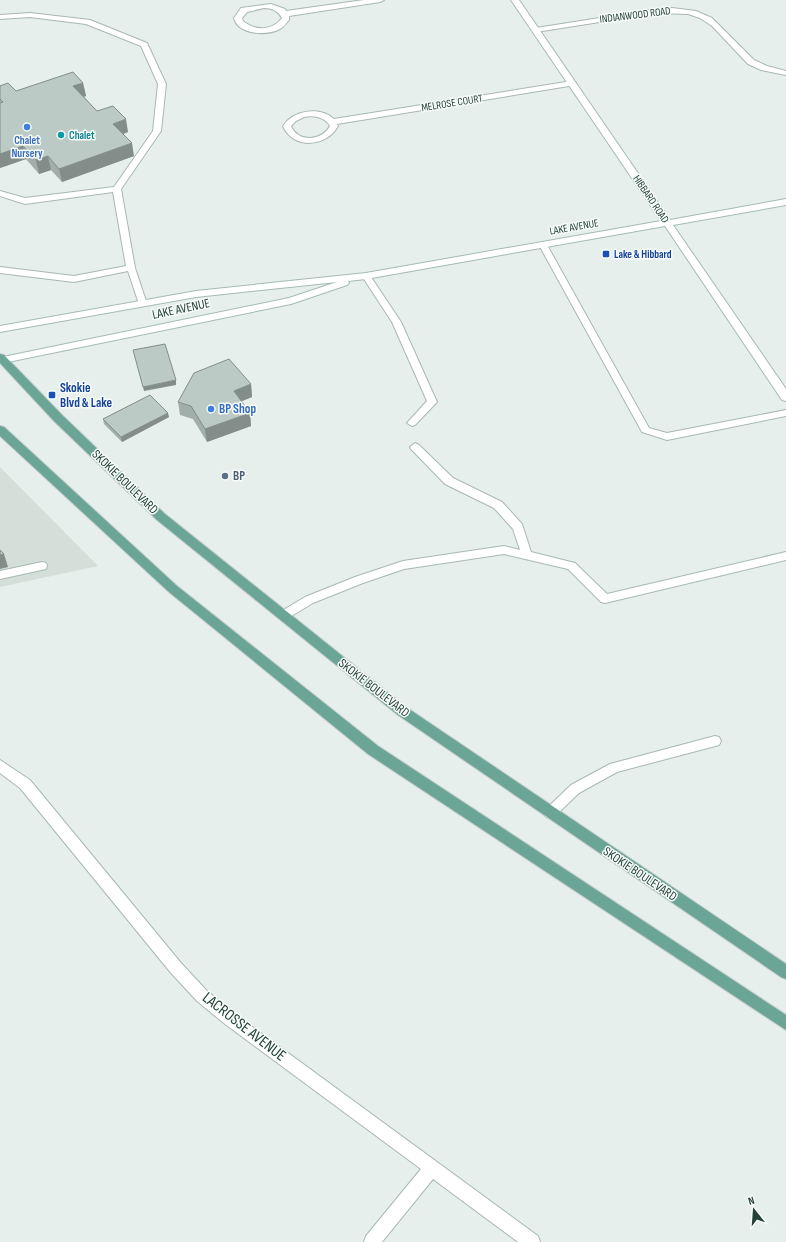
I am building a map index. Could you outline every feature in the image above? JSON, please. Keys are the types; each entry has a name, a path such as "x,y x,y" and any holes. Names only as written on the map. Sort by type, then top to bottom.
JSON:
{"main road":[{"name":"SKOKIE BOULEVARD","path":"1,359 58,418 161,517 402,711 786,972"},
{"path":"0,430 173,589 373,750 786,1023"}],"street":[{"path":"285,14 286,18 279,26 264,30 249,29 242,26 238,18 244,10 256,6 271,6 285,14 380,0"},
{"name":"HIBBARD ROAD","path":"515,0 786,398"},
{"name":"INDIANWOOD ROAD","path":"536,30 657,11 673,10 688,12 703,16 715,23 740,52 752,62 766,69 786,73"},
{"name":"MELROSE COURT","path":"332,122 572,83"},
{"path":"307,114 322,116 332,122 334,126 330,134 318,140 296,138 291,135 287,126 293,118 307,114"},
{"name":"LAKE AVENUE","path":"0,329 196,294 366,276 786,202"},
{"name":"LAKE AVENUE","path":"1,359 291,301 366,276"},
{"name":"LACROSSE AVENUE","path":"0,766 25,784 176,968 202,996 431,1169 532,1242"},
{"path":"372,1242 431,1169"}],"lane":[{"path":"0,17 30,15 87,22 144,45 162,84 157,131 117,189 131,268 143,304"},
{"path":"0,193 25,201 117,189"},
{"path":"543,245 645,430 667,437 786,413"},
{"path":"0,270 74,279 131,268"},
{"path":"366,276 396,322 432,402 412,423"},
{"path":"415,447 449,481 498,505 518,527 527,556"},
{"path":"284,615 309,600 402,565 504,550 571,566 605,599 786,556"},
{"path":"0,575 42,566"},
{"path":"550,813 575,789 614,768 715,741"}],"shaded area":[{"path":"0,467 98,566 0,587"}],"building":[{"name":"Chalet","path":"73,72 83,83 73,86 97,111 113,106 126,119 113,124 132,143 59,169 48,156 36,160 23,146 0,154 0,103 3,102 0,99 0,86 8,83 16,91"},
{"path":"165,344 176,380 143,387 133,350"},
{"name":"BP Shop","path":"229,359 251,384 234,391 250,413 205,429 191,406 178,402 194,373"},
{"path":"150,395 168,413 121,437 103,419"}],"place":[{"name":"Chalet Nursery","path":"27,127"},
{"name":"Chalet","path":"61,135"},
{"name":"Lake & Hibbard","path":"606,254"},
{"name":"Skokie Blvd & Lake","path":"52,395"},
{"name":"BP Shop","path":"211,409"},
{"name":"BP","path":"225,476"}]}
